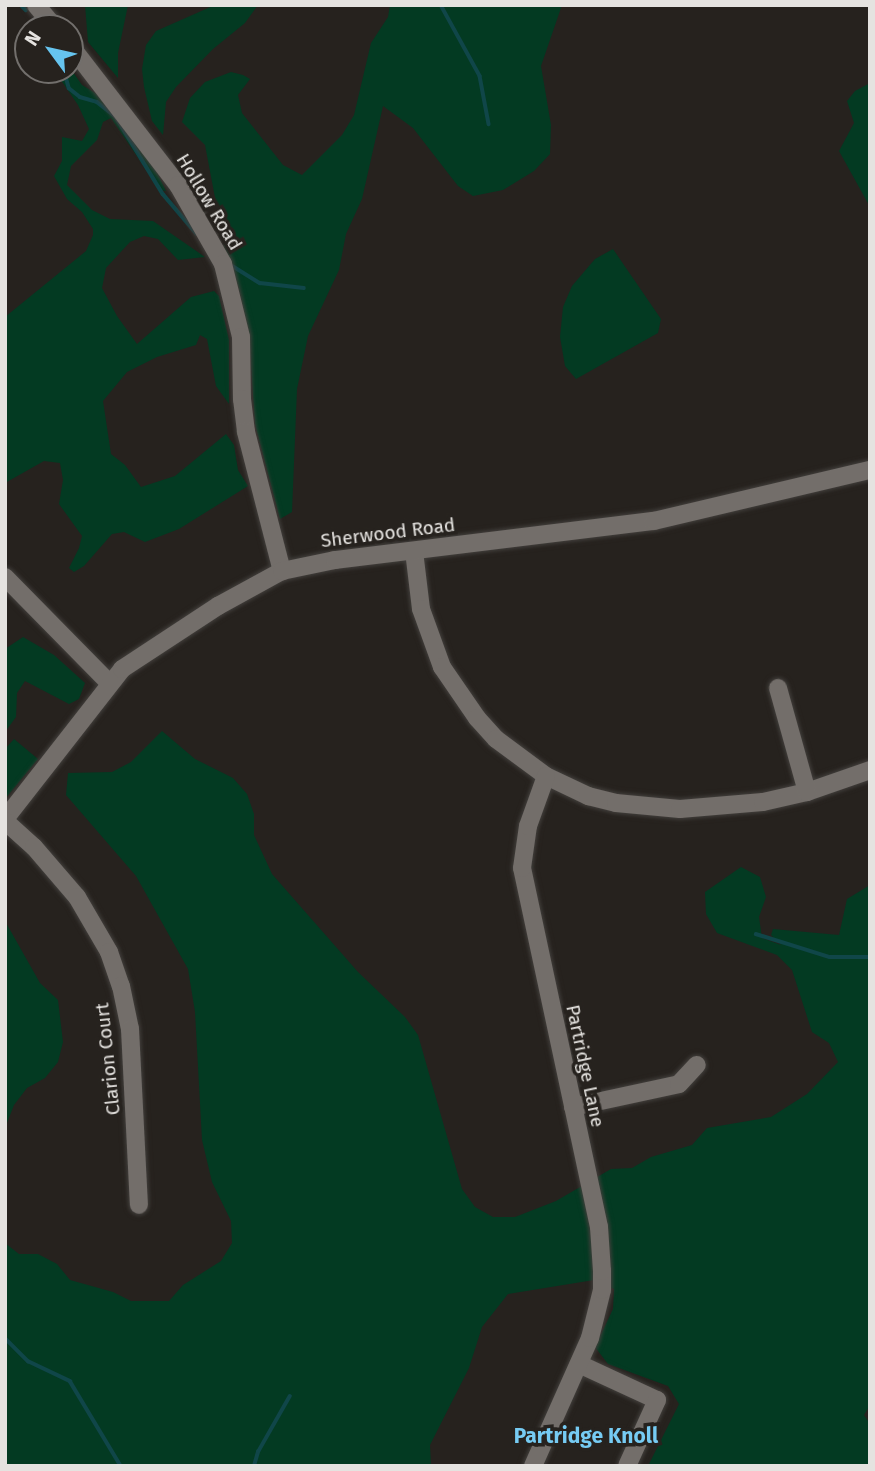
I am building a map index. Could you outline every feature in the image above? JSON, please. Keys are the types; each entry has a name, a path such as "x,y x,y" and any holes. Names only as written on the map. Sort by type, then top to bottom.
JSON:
{"street":[{"name":"Hollow Road","path":"84,63 178,185 223,264 241,337 242,398 246,432 282,571"},
{"name":"Sherwood Road","path":"5,820 109,683 150,650 255,584 282,571 335,560 654,521 870,470"},
{"path":"414,551 421,608 442,667 490,732 546,776 588,796 645,807 719,807 807,792 870,770"},
{"path":"5,577 109,683"},
{"path":"778,688 807,792"},
{"name":"Partridge Lane","path":"533,1466 579,1364 597,1314 602,1261 598,1227 522,869 528,826 546,776"},
{"name":"Clarion Court","path":"5,820 34,846 77,897 109,952 121,986 130,1029 139,1206"},
{"path":"573,1107 679,1084 696,1065"},
{"path":"579,1364 657,1400 627,1466"}],"green space":[{"path":"85,5 128,5 118,53 118,78 88,42"},
{"path":"215,5 258,5 245,23 213,49 176,87 166,102 163,135 152,121 144,87 142,69 146,45 156,31"},
{"path":"390,5 562,5 541,66 551,125 550,154 534,171 503,190 473,196 458,186 413,128 383,106 362,199 346,234 339,270 308,336 297,389 292,512 280,519 255,424 249,337 239,289 224,245 205,145 182,122 190,98 205,82 231,72 243,75 250,79 238,95 242,113 283,165 302,175 342,135 354,115 371,43 388,17"},
{"path":"870,83 870,207 839,151 854,123 847,101 855,91"},
{"path":"64,84 81,84 97,94 150,158 166,191 160,190 111,118 103,122 97,140 71,166 67,185 92,210 110,219 153,221 205,257 178,260 158,239 144,236 130,242 106,268 102,288 117,316 137,344 191,297 214,291 219,296 229,340 229,404 216,386 207,339 200,335 196,345 157,357 127,372 103,401 111,454 125,465 141,487 175,476 226,434 234,445 238,470 248,486 179,529 145,542 124,532 112,534 84,566 74,572 69,568 82,536 59,504 63,480 60,463 44,461 5,483 5,317 86,251 93,235 93,229 82,212 67,199 54,176 62,161 62,137 82,141 89,129 78,105"},
{"path":"613,249 661,319 658,333 576,379 565,366 560,337 563,307 572,286 595,259"},
{"path":"23,637 54,655 85,683 79,699 69,704 25,681 17,693 16,717 5,732 5,649"},
{"path":"162,731 195,759 233,778 247,794 254,814 254,835 272,874 358,972 405,1017 418,1035 462,1189 475,1207 493,1217 515,1217 556,1201 611,1169 632,1168 651,1157 692,1145 707,1128 771,1117 807,1094 838,1062 829,1043 812,1032 792,970 777,955 717,933 706,914 705,892 741,867 760,877 766,897 759,917 762,938 781,945 771,935 773,929 839,935 847,899 870,885 870,1405 864,1415 870,1424 870,1466 648,1466 679,1404 668,1386 608,1364 595,1347 613,1309 614,1289 594,1280 508,1294 482,1327 469,1368 430,1445 431,1466 5,1466 5,1243 19,1254 38,1254 57,1264 70,1280 113,1292 131,1301 169,1301 183,1285 221,1261 232,1243 231,1221 212,1182 202,1140 195,1012 188,969 136,876 66,795 68,773 112,772 131,762"},
{"path":"14,739 38,759 5,799 5,749"},
{"path":"5,921 40,983 58,1000 63,1042 58,1062 45,1078 27,1088 14,1105 5,1128"}],"waterway":[{"path":"21,5 26,10"},
{"path":"441,5 480,76 489,124"},
{"path":"68,84 80,97 97,102 116,117 163,194 197,234"},
{"path":"231,265 260,283 304,288"},
{"path":"756,934 830,957 870,957"},
{"path":"5,1338 28,1361 70,1381 121,1466"},
{"path":"254,1466 258,1452 290,1396"}],"district":[{"name":"Partridge Knoll","path":"586,1436"}]}
